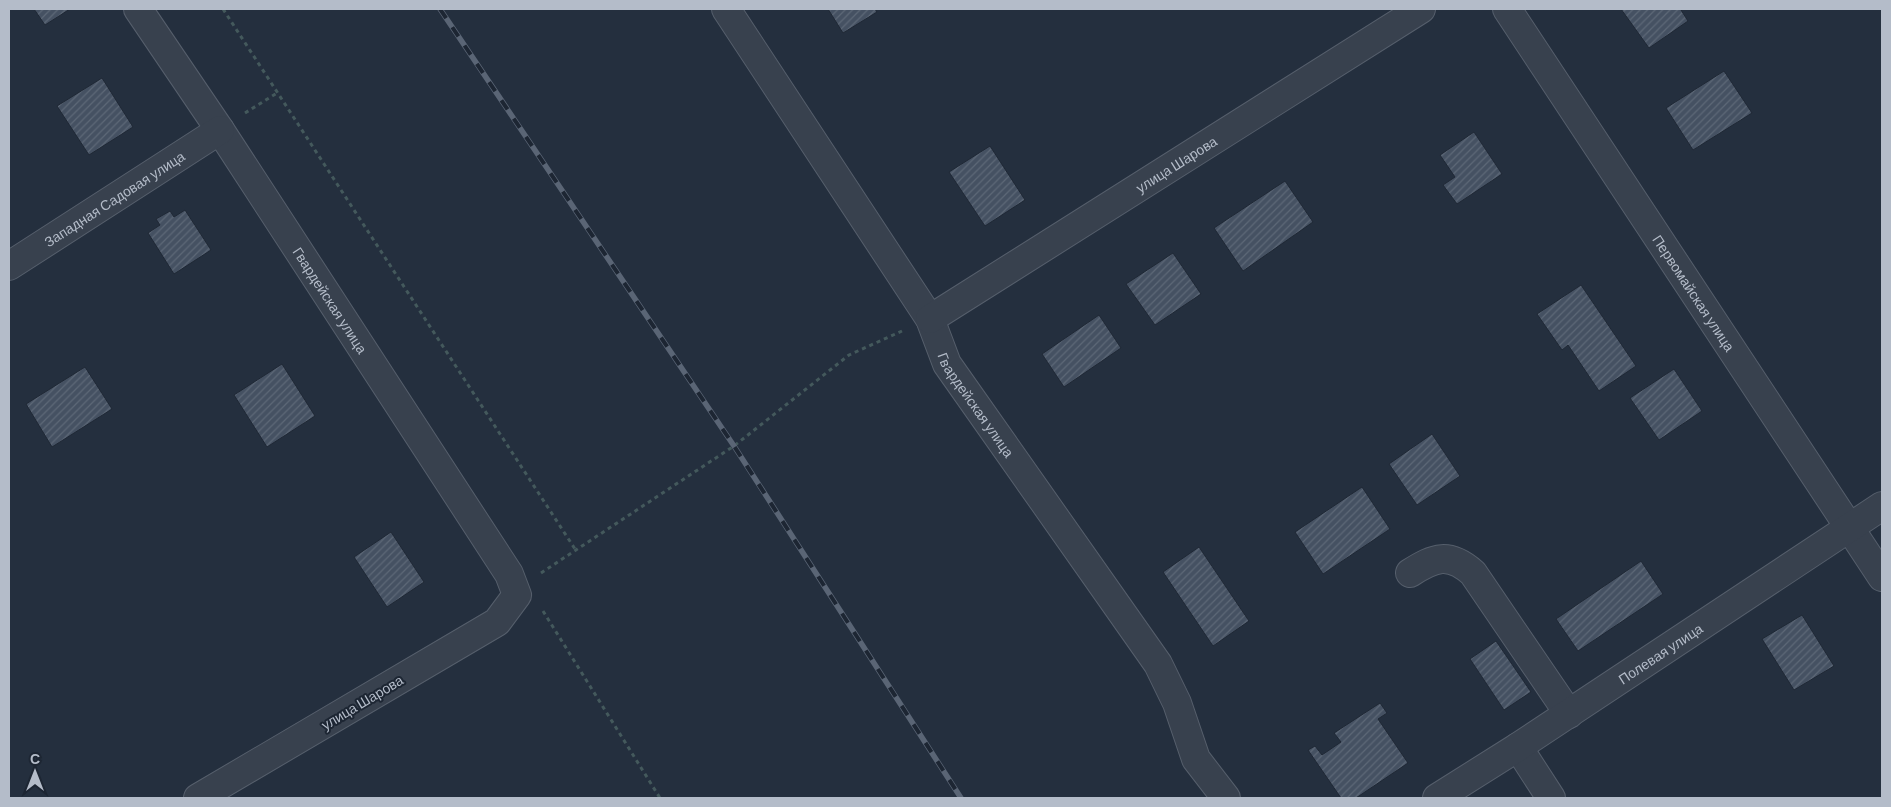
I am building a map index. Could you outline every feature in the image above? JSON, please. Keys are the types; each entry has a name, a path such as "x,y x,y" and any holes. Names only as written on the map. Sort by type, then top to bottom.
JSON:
{"street":[{"name":"Гвардейская улица","path":"138,9 220,130 509,574 521,589"},
{"name":"Гвардейская улица","path":"726,9 930,319 947,364 1158,664 1177,702 1196,758 1226,798"},
{"name":"улица Шарова","path":"930,319 1421,9"},
{"name":"Первомайская улица","path":"1507,9 1882,577"},
{"name":"Западная Садовая улица","path":"9,266 220,130"},
{"name":"Полевая улица","path":"1437,798 1569,714 1882,506"},
{"path":"1410,573 1427,562 1441,559 1452,560 1462,564 1473,573 1569,714"},
{"name":"улица Шарова","path":"198,798 497,622 521,589"},
{"path":"1518,747 1551,798"}],"path":[{"path":"223,9 575,549"},
{"path":"220,130 277,93"},
{"path":"660,798 521,589 575,549 734,446 849,355 930,319"}],"building":[{"path":"34,9 70,9 45,25"},
{"path":"828,9 875,9 877,12 843,33"},
{"path":"1621,9 1683,9 1681,10 1688,21 1649,48"},
{"path":"1724,71 1752,113 1693,150 1666,108"},
{"path":"102,78 133,127 89,155 57,106"},
{"path":"1474,132 1502,174 1457,204 1443,185 1455,177 1440,155"},
{"path":"990,146 1025,200 985,226 949,172"},
{"path":"1285,181 1313,222 1243,271 1214,228"},
{"path":"185,210 211,250 174,274 148,233 160,225 156,219 170,211 174,217"},
{"path":"1173,253 1201,294 1155,325 1126,284"},
{"path":"1581,285 1636,366 1599,391 1568,345 1562,350 1537,314"},
{"path":"1099,315 1121,348 1064,387 1042,354"},
{"path":"282,364 315,416 267,447 234,395"},
{"path":"85,367 112,409 52,447 26,404"},
{"path":"1674,369 1702,411 1659,440 1630,398"},
{"path":"1432,434 1460,476 1417,505 1389,464"},
{"path":"1362,487 1390,529 1323,574 1295,532"},
{"path":"391,532 424,582 387,607 354,557"},
{"path":"1199,547 1249,621 1213,646 1163,572"},
{"path":"1641,561 1663,594 1578,651 1556,619"},
{"path":"1802,615 1834,666 1794,690 1762,639"},
{"path":"1496,641 1531,692 1504,710 1470,659"},
{"path":"1380,703 1387,713 1378,719 1408,763 1356,798 1341,798 1308,750 1315,746 1322,755 1341,742 1334,733"}],"railway":[{"path":"440,9 734,446 961,798"}]}
